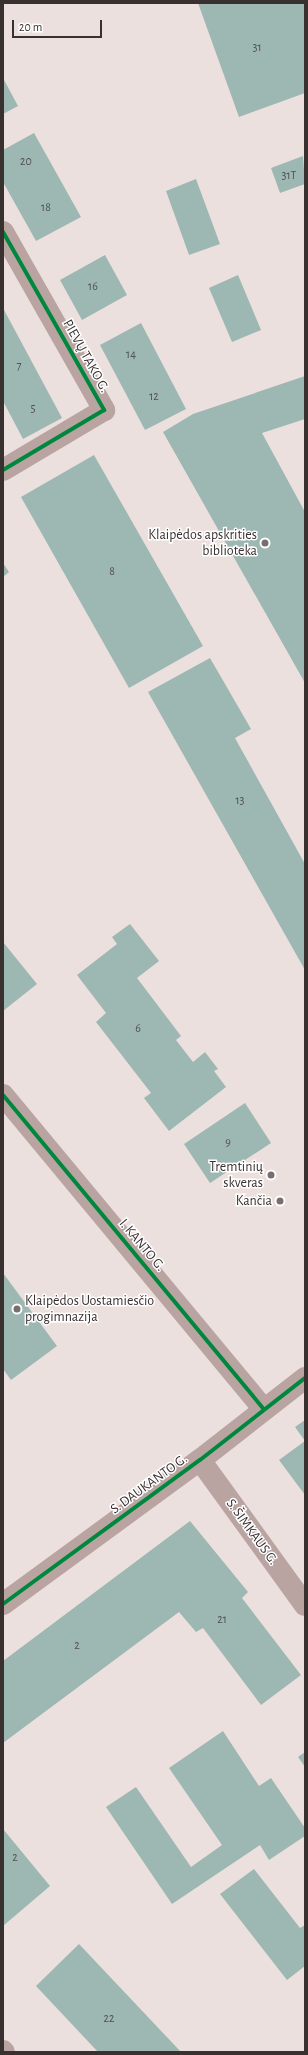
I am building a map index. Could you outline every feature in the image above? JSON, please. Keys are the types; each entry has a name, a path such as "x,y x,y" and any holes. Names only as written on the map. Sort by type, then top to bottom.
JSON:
{"street":[{"name":"PIEVŲ TAKO G.","path":"3,232 104,410 3,470"},
{"name":"I. KANTO G.","path":"3,1095 264,1409"},
{"name":"S. DAUKANTO G.","path":"3,1604 200,1460 305,1378"},
{"name":"S. ŠIMKAUS G.","path":"200,1460 305,1605"}],"building":[{"path":"198,3 305,3 305,93 239,117"},
{"path":"3,78 18,106 3,114"},
{"path":"34,133 81,217 36,241 3,182 3,150"},
{"path":"303,156 305,184 280,193 271,168"},
{"path":"196,179 220,244 189,255 166,191"},
{"path":"105,255 127,295 82,320 60,280"},
{"path":"238,275 261,330 232,342 209,288"},
{"path":"3,308 62,418 23,439 3,401"},
{"path":"141,323 186,409 145,430 100,345"},
{"name":"Klaipėdos apskrities biblioteka","path":"305,376 305,419 262,433 305,512 305,683 163,432 193,414"},
{"path":"94,455 203,646 129,688 21,497"},
{"path":"3,563 9,572 3,577"},
{"path":"210,658 251,729 235,738 305,864 305,970 148,692"},
{"path":"130,924 159,961 137,978 181,1036 176,1040 193,1062 205,1052 218,1069 214,1071 226,1087 169,1131 144,1098 151,1093 96,1022 106,1013 77,975 117,944 112,937"},
{"path":"3,942 37,984 3,1011"},
{"path":"245,1103 271,1143 210,1183 184,1144"},
{"name":"Klaipėdos Uostamiesčio progimnazija","path":"3,1273 57,1346 11,1380 3,1369"},
{"path":"305,1420 305,1441 295,1427"},
{"path":"305,1441 305,1495 279,1460"},
{"path":"190,1521 248,1592 242,1598 301,1675 261,1705 203,1628 196,1632 179,1612 3,1743 3,1661"},
{"path":"223,1731 259,1786 271,1778 305,1828 305,1836 269,1860 260,1845 172,1904 106,1807 136,1787 191,1867 222,1845 169,1768"},
{"path":"305,1752 305,1767 298,1757"},
{"path":"3,1829 50,1886 3,1926"},
{"path":"254,1869 300,1928 305,1925 305,1966 287,1980 220,1894"},
{"path":"79,1944 181,2052 98,2052 36,1986"}],"cycle path":[{"path":"3,232 104,410 3,470"},
{"path":"3,1095 264,1409"},
{"path":"3,1604 200,1460 305,1378"}],"place":[{"name":"Klaipėdos apskrities biblioteka","path":"265,543"},
{"name":"Tremtinių skveras","path":"271,1175"},
{"name":"Kančia","path":"280,1201"},
{"name":"Klaipėdos Uostamiesčio progimnazija","path":"17,1309"}]}
